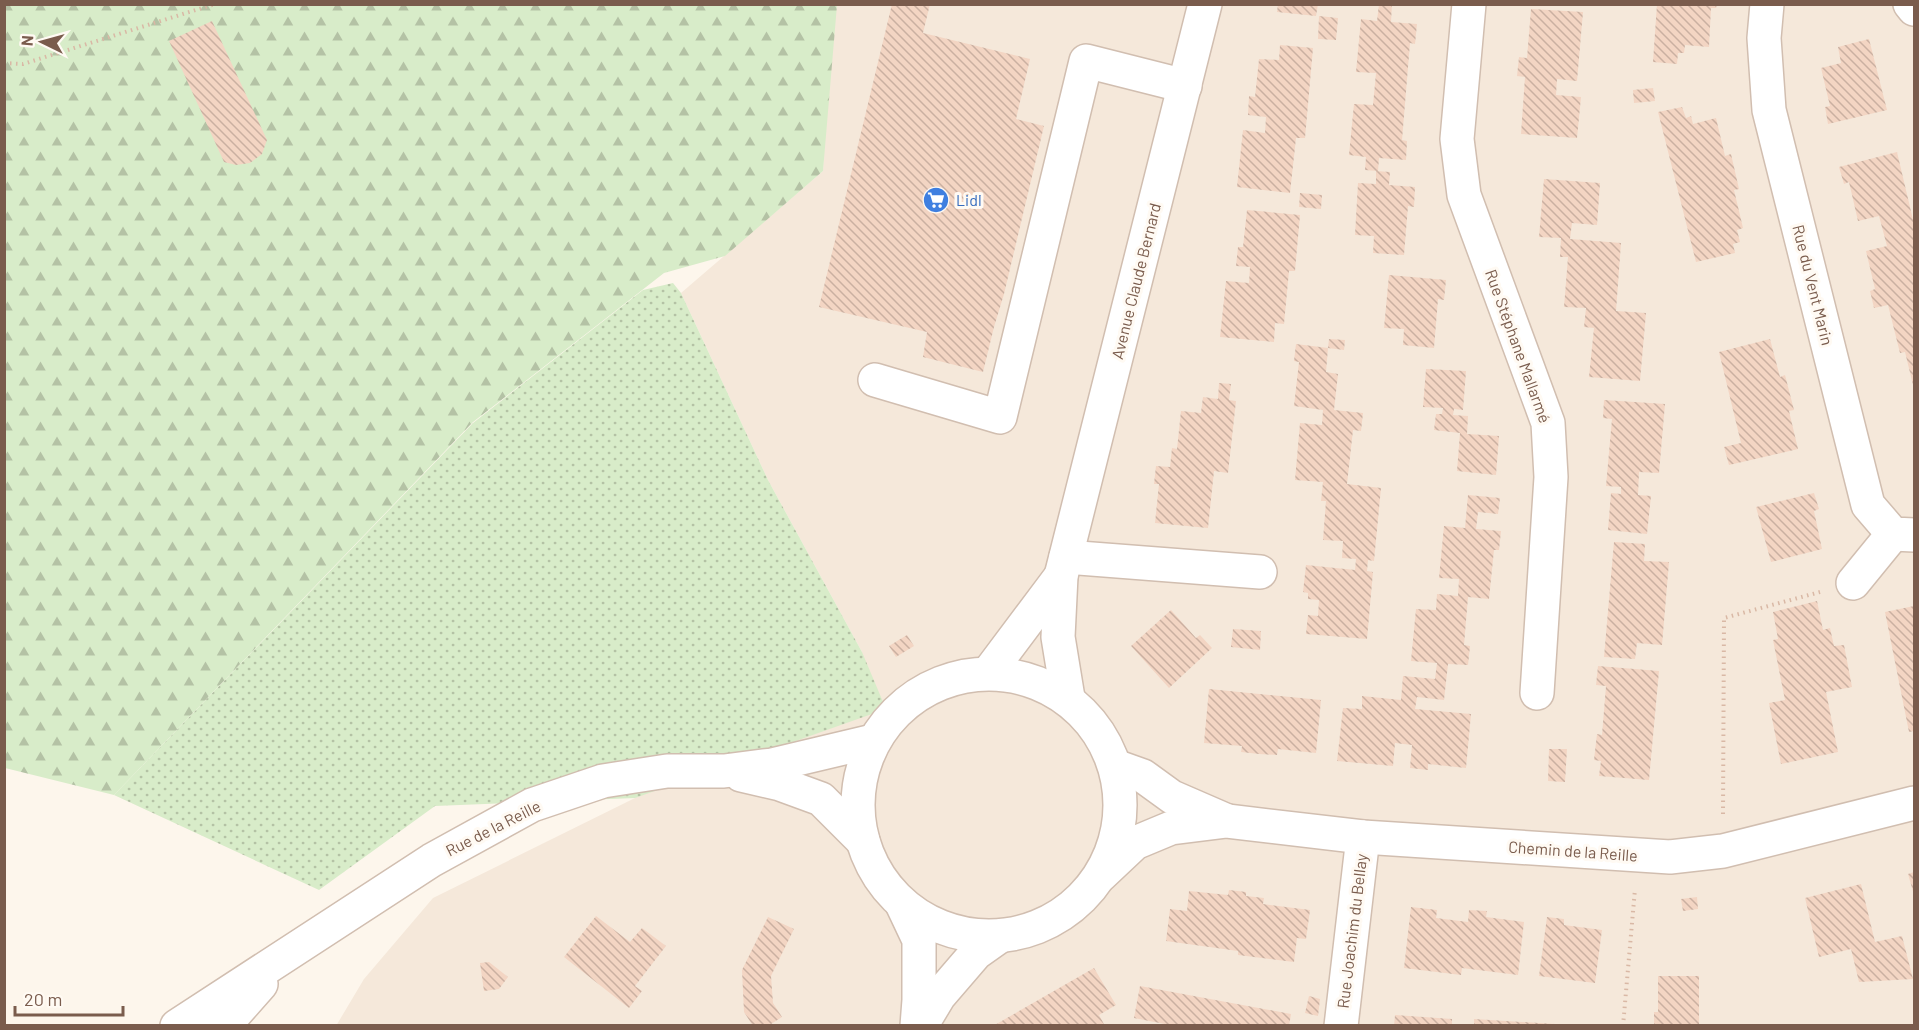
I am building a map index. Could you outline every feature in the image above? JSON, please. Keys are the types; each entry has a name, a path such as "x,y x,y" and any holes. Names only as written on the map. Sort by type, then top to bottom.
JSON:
{"street":[{"name":"Avenue Claude Bernard","path":"1068,698 1058,637 1064,566 1205,4"},
{"name":"Rue Stéphane Mallarmé","path":"1469,4 1457,139 1464,195 1548,423 1551,477 1537,693"},
{"name":"Rue du Vent Marin","path":"1767,4 1764,38 1769,110 1868,505 1904,534"},
{"path":"1910,4 1914,9"},
{"path":"875,380 1000,417 1086,61 1185,86"},
{"path":"1852,583 1904,534"},
{"name":"Avenue Claude Bernard","path":"989,672 1064,566"},
{"path":"1064,566 1260,572"},
{"path":"902,904 931,923 965,935 1000,936 1030,930 1058,918 1082,899 1101,875 1116,841 1121,803 1115,766 1104,741 1088,717 1068,698 1030,679 989,672 954,677 922,691 894,713 873,741 861,774 857,808 863,841 878,875 902,904 919,940 917,1026"},
{"name":"Rue de la Reille","path":"177,1026 432,860 532,805 603,781 667,771 724,771 772,765 873,741"},
{"name":"Chemin de la Reille","path":"1115,766 1143,776 1172,797 1227,821"},
{"name":"Rue de la Reille","path":"724,771 780,784 821,799 863,841"},
{"name":"Chemin de la Reille","path":"1101,875 1135,843 1171,828 1227,821 1363,837 1670,857 1723,851 1914,803"},
{"name":"Rue Joachim du Bellay","path":"1341,1026 1363,837"},
{"path":"921,1026 939,996 976,953 1000,936"},
{"name":"Rue de la Reille","path":"224,1026 287,955"}],"path":[{"path":"4,63 23,64 215,4"},
{"path":"1723,851 1724,618 1852,583"},
{"path":"1623,1026 1638,855"}],"shaded area":[{"path":"832,5 1914,5 1914,1025 336,1026 364,979 433,898 635,798 862,652 768,480 681,293 823,171"}],"green space":[{"path":"5,5 837,5 823,171 725,256 664,273 473,422 114,795 5,768"},
{"path":"673,283 681,293 768,480 862,652 886,709 635,798 435,806 319,890 114,795 473,423 643,290"}],"building":[{"name":"Lidl","path":"892,4 930,4 923,33 1030,59 1016,119 1044,126 983,372 923,357 927,332 819,307"},
{"path":"1278,4 1318,4 1316,16 1277,12"},
{"path":"1379,4 1392,4 1391,22 1417,24 1415,44 1410,43 1402,140 1407,141 1406,160 1379,158 1378,171 1365,170 1366,157 1349,155 1354,104 1373,105 1376,73 1356,72 1361,19 1377,21"},
{"path":"1657,4 1717,4 1716,8 1711,8 1709,47 1685,45 1684,53 1678,53 1677,64 1653,62"},
{"path":"1531,9 1583,12 1577,81 1557,79 1556,95 1581,97 1577,138 1521,134 1525,77 1517,76 1519,57 1527,58"},
{"path":"1319,16 1338,18 1336,40 1318,39"},
{"path":"212,21 267,140 262,154 250,163 236,165 224,162 169,41"},
{"path":"1869,39 1887,110 1828,124 1825,107 1830,106 1821,68 1841,63 1838,47"},
{"path":"1280,45 1313,48 1305,138 1296,138 1290,193 1237,187 1243,130 1265,133 1266,117 1248,115 1249,96 1255,97 1259,59 1279,60"},
{"path":"1653,88 1655,101 1634,103 1633,90"},
{"path":"1682,107 1686,118 1691,116 1693,124 1716,118 1725,156 1731,154 1739,189 1734,190 1743,228 1737,230 1740,242 1733,244 1735,253 1696,262 1658,112"},
{"path":"1897,152 1914,224 1914,389 1905,352 1900,353 1888,305 1874,308 1870,291 1875,289 1866,251 1887,246 1879,216 1858,221 1849,182 1844,184 1839,167"},
{"path":"1376,171 1390,172 1389,185 1415,187 1414,207 1408,206 1404,255 1373,253 1374,236 1355,235 1358,183 1376,184"},
{"path":"1544,179 1600,183 1597,225 1572,223 1570,239 1621,243 1616,311 1646,313 1640,381 1589,377 1594,328 1584,327 1586,308 1564,307 1568,257 1560,257 1561,238 1539,237"},
{"path":"1300,193 1322,195 1321,209 1299,207"},
{"path":"1247,210 1300,215 1295,271 1289,271 1284,324 1275,323 1274,342 1220,337 1226,281 1249,283 1250,267 1236,266 1238,247 1243,247"},
{"path":"1389,275 1446,280 1444,300 1438,299 1434,348 1403,345 1404,329 1384,328"},
{"path":"1329,339 1345,340 1344,350 1328,348"},
{"path":"1770,339 1780,377 1785,375 1794,410 1789,411 1798,449 1729,465 1724,447 1741,443 1719,352"},
{"path":"1296,344 1328,348 1326,372 1338,374 1334,410 1363,413 1361,431 1353,430 1347,484 1381,488 1374,561 1368,560 1367,571 1373,572 1367,639 1306,634 1308,615 1318,616 1319,600 1308,599 1308,593 1303,592 1306,565 1355,570 1356,559 1342,558 1343,541 1323,540 1326,501 1321,501 1323,482 1295,480 1300,423 1322,425 1323,410 1294,406 1299,362 1294,361"},
{"path":"1426,369 1466,371 1463,410 1454,409 1453,415 1468,416 1467,434 1499,436 1496,475 1457,471 1460,433 1434,430 1436,414 1442,414 1443,408 1423,407"},
{"path":"1219,383 1231,384 1229,400 1236,401 1228,473 1214,471 1208,528 1155,523 1159,484 1154,484 1156,466 1170,467 1172,448 1177,449 1181,411 1201,413 1203,397 1218,399"},
{"path":"1604,400 1665,404 1659,473 1639,472 1638,495 1651,496 1647,534 1608,530 1611,493 1621,494 1621,487 1606,486 1612,419 1603,418"},
{"path":"1814,493 1819,509 1814,511 1822,549 1771,562 1756,507"},
{"path":"1468,495 1500,498 1498,514 1478,512 1476,529 1501,531 1499,550 1494,550 1489,599 1468,597 1464,645 1470,646 1468,665 1448,664 1444,700 1417,697 1415,709 1471,714 1466,768 1428,764 1428,770 1410,768 1412,745 1395,743 1393,766 1337,761 1343,708 1362,709 1362,696 1401,700 1403,676 1435,679 1437,663 1411,661 1416,609 1436,610 1437,594 1458,596 1459,579 1439,578 1444,526 1465,528"},
{"path":"1614,542 1645,544 1644,561 1669,562 1662,645 1637,643 1635,659 1604,657"},
{"path":"1817,601 1823,630 1830,628 1834,646 1844,645 1852,687 1826,692 1838,752 1781,764 1769,703 1785,700 1773,640 1778,639 1773,612"},
{"path":"1914,606 1914,731 1909,732 1885,612"},
{"path":"1171,610 1196,638 1200,635 1212,648 1169,688 1131,646"},
{"path":"1233,629 1261,631 1260,650 1231,647"},
{"path":"907,635 914,646 896,657 889,646"},
{"path":"1598,666 1659,671 1649,780 1599,776 1601,761 1594,760 1597,734 1602,735 1606,686 1596,685"},
{"path":"1209,689 1321,700 1316,753 1278,749 1277,755 1259,754 1241,752 1242,746 1204,743"},
{"path":"1549,749 1567,749 1565,782 1548,781"},
{"path":"1914,872 1914,895 1908,874"},
{"path":"1861,884 1875,942 1902,936 1913,979 1859,982 1851,949 1819,957 1805,898"},
{"path":"1229,890 1246,892 1246,896 1264,898 1263,904 1310,910 1306,939 1297,938 1294,962 1238,955 1238,951 1166,941 1170,909 1187,911 1189,891 1228,895"},
{"path":"1697,897 1698,909 1683,911 1681,899"},
{"path":"1411,907 1437,910 1436,918 1468,922 1469,910 1487,911 1486,917 1524,922 1518,975 1462,968 1461,975 1404,968"},
{"path":"596,916 630,942 642,928 666,946 635,986 642,991 629,1008 564,957"},
{"path":"768,917 794,929 771,976 773,1003 782,1017 768,1026 753,1026 744,1012 742,970"},
{"path":"1547,917 1564,919 1564,925 1602,930 1595,983 1539,976"},
{"path":"489,962 508,977 499,989 484,991 480,963"},
{"path":"1094,968 1116,1005 1099,1015 1105,1026 993,1026"},
{"path":"1658,976 1699,976 1699,1026 1654,1026 1654,1012 1658,1012"},
{"path":"1140,986 1291,1014 1289,1026 1175,1026 1134,1018"},
{"path":"1309,996 1320,999 1318,1016 1305,1013"},
{"path":"1395,1015 1452,1019 1452,1026 1394,1026"},
{"path":"1474,1019 1555,1024 1555,1026 1474,1026"}],"place":[{"name":"Lidl","path":"936,200"}]}
